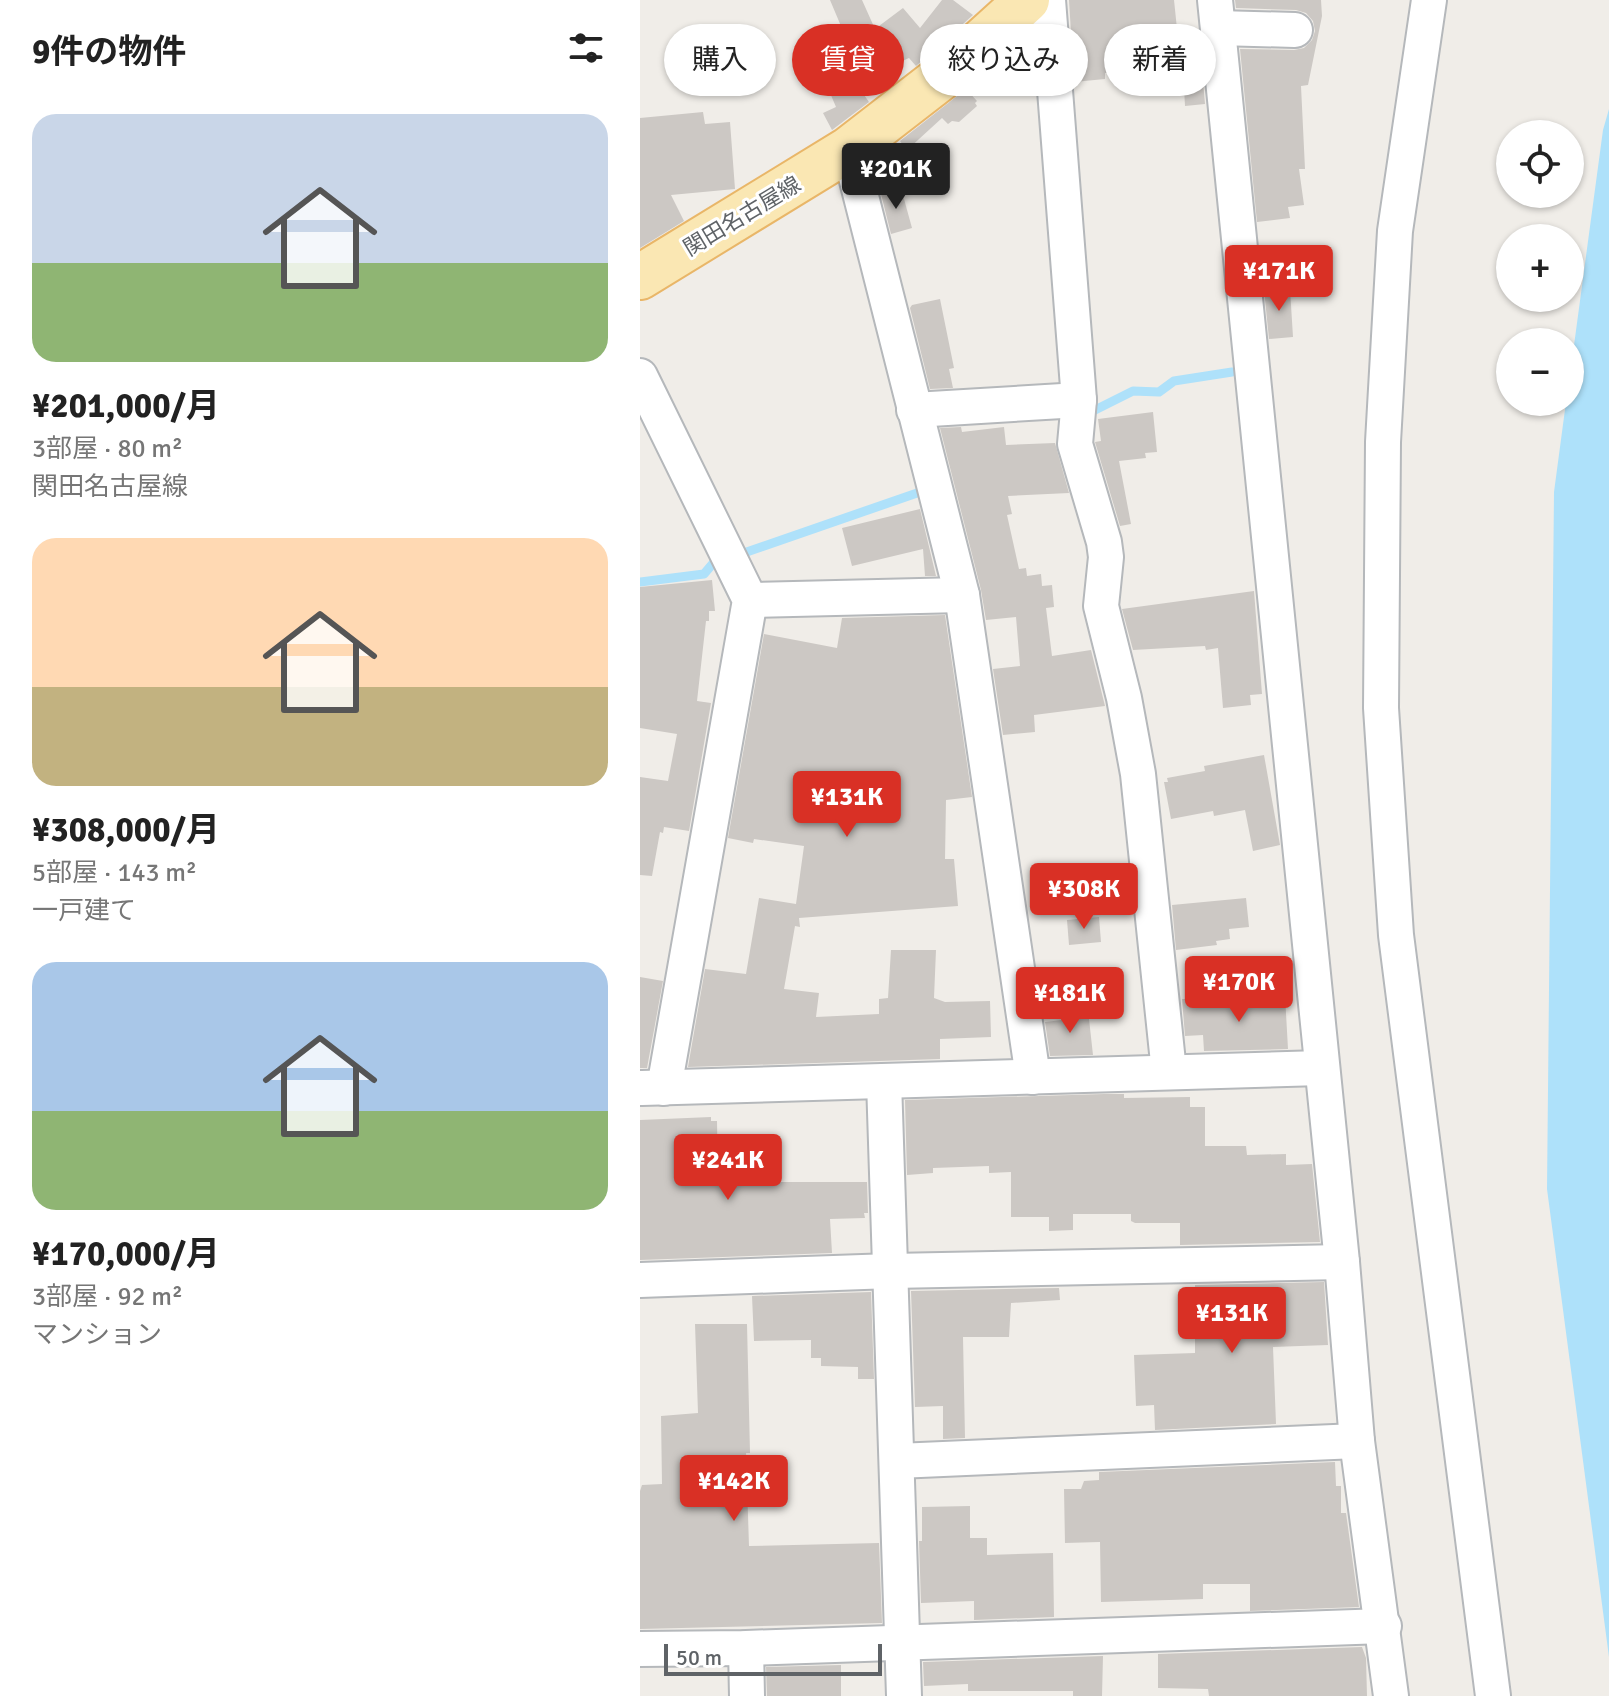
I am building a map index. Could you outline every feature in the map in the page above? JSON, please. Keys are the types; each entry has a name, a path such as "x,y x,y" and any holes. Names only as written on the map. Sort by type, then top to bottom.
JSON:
{"main road":[{"name":"関田名古屋線","path":"640,277 849,149 942,77 1027,0"}],"street":[{"path":"1048,0 1079,400 1075,444 1104,542 1106,557 1101,606 1124,698 1138,774 1169,1072"},
{"path":"1429,0 1395,231 1383,442 1381,708 1396,935 1493,1696"},
{"path":"1295,30 1217,14 1342,1262 1357,1441 1391,1696"},
{"path":"849,149 962,595 1033,1077"},
{"path":"640,376 750,600 652,1088 1321,1068"},
{"path":"914,410 1079,400"},
{"path":"750,600 962,595"},
{"path":"884,1081 904,1696"},
{"path":"640,1280 891,1271 1342,1262"},
{"path":"897,1461 1357,1441"},
{"path":"640,1649 1384,1626"},
{"path":"746,1648 747,1696"}],"water":[{"path":"1609,109 1609,1657 1547,1189 1554,492 1564,416 1584,416 1584,328 1576,328 1578,312 1584,312 1584,271 1603,130"}],"building":[{"path":"830,0 862,0 873,24 840,24"},
{"path":"942,0 953,0 973,15 963,24 923,24"},
{"path":"1069,0 1174,0 1176,24 1104,24 1104,79 1088,81 1088,24 1070,24"},
{"path":"1235,0 1321,0 1322,16 1308,85 1301,86 1305,169 1299,169 1304,205 1288,207 1290,218 1257,222 1240,49 1304,48 1315,31 1313,21 1306,13 1296,10 1236,8"},
{"path":"903,8 920,28 920,62 916,66 909,58 904,60 904,24 882,24"},
{"path":"831,96 865,96 869,102 832,130 823,113 836,107"},
{"path":"957,96 972,96 977,101 977,106 959,122 948,124 942,118 907,150 900,141"},
{"path":"1184,96 1204,96 1205,104 1185,106"},
{"path":"703,112 705,124 730,122 735,189 671,195 684,221 640,248 640,118"},
{"path":"901,188 912,228 891,234 881,194"},
{"path":"1290,289 1293,337 1269,339 1264,290"},
{"path":"940,299 954,368 949,369 953,388 930,389 910,308"},
{"path":"1153,412 1157,452 1145,453 1146,458 1119,461 1131,524 1120,526 1095,442 1101,441 1098,419"},
{"path":"961,427 962,432 1004,427 1006,445 1055,443 1069,493 1008,496 1012,514 1007,515 1019,569 1026,568 1027,576 1041,574 1042,586 1052,585 1054,607 1046,608 1052,656 1091,650 1105,706 1034,715 1035,732 1003,735 993,669 1020,666 1016,617 986,620 940,428"},
{"path":"920,509 936,576 925,576 923,549 852,566 842,528"},
{"path":"712,580 715,611 709,611 709,621 706,621 697,701 711,703 689,831 664,827 663,833 660,832 652,876 640,875 640,777 668,781 677,734 640,728 640,587"},
{"path":"1254,591 1262,694 1250,695 1251,705 1223,708 1218,648 1133,650 1122,609"},
{"path":"945,615 972,797 946,800 945,859 954,859 958,906 799,918 800,927 795,926 784,989 819,993 816,1017 879,1014 879,999 888,998 891,950 936,950 934,998 945,1002 990,1001 991,1037 940,1039 940,1059 688,1067 705,969 746,974 759,898 796,904 804,846 728,838 764,634 837,648 842,618"},
{"path":"1264,755 1280,845 1253,851 1245,810 1214,816 1213,811 1171,819 1164,782 1168,782 1167,778 1205,771 1204,766"},
{"path":"1246,898 1249,927 1229,929 1230,939 1216,941 1217,945 1176,950 1172,905"},
{"path":"1099,917 1101,942 1069,945 1067,920"},
{"path":"640,977 663,981 647,1068 640,1068"},
{"path":"1285,995 1288,1049 1204,1051 1203,1035 1185,1036 1182,999 1193,999 1194,1003 1252,1001 1252,996"},
{"path":"1088,1010 1093,1055 1050,1056 1045,1022 1062,1020 1061,1013"},
{"path":"1124,1094 1124,1098 1190,1097 1190,1107 1205,1107 1205,1146 1246,1146 1247,1155 1286,1154 1286,1165 1312,1164 1320,1242 1180,1245 1180,1223 1135,1223 1131,1221 1131,1214 1073,1214 1073,1230 1049,1231 1049,1217 1011,1217 1011,1172 989,1173 989,1166 933,1168 933,1173 907,1175 905,1100"},
{"path":"711,1117 711,1121 717,1121 718,1182 867,1182 868,1213 864,1213 865,1218 830,1219 832,1253 640,1260 640,1120"},
{"path":"1324,1282 1328,1345 1273,1347 1276,1424 1155,1430 1154,1405 1136,1406 1134,1355 1195,1353 1195,1285"},
{"path":"1059,1288 1060,1300 1011,1303 1009,1337 963,1337 965,1438 943,1439 943,1406 915,1407 911,1291"},
{"path":"871,1292 874,1379 858,1379 858,1367 821,1366 821,1358 811,1358 811,1340 754,1341 752,1296"},
{"path":"695,1324 747,1324 749,1546 879,1543 882,1623 640,1629 640,1491 642,1485 662,1484 661,1416 698,1413"},
{"path":"1335,1462 1336,1486 1341,1486 1341,1513 1346,1513 1359,1607 1250,1611 1250,1584 1203,1584 1203,1599 1101,1602 1100,1542 1065,1543 1064,1489 1081,1489 1084,1481 1099,1480 1099,1472"},
{"path":"970,1506 970,1538 987,1538 987,1555 1053,1553 1054,1617 974,1620 974,1601 921,1603 919,1541 922,1541 922,1507"},
{"path":"1362,1647 1366,1658 1367,1696 1209,1696 1208,1689 1158,1688 1158,1654"},
{"path":"1103,1656 1102,1696 1073,1696 1073,1691 968,1691 968,1684 924,1686 923,1662"},
{"path":"841,1665 841,1696 767,1696 766,1667"}],"waterway":[{"path":"1095,410 1133,391 1159,392 1174,381 1232,372"},
{"path":"738,555 920,492"},
{"path":"640,582 704,574 715,561"}]}
